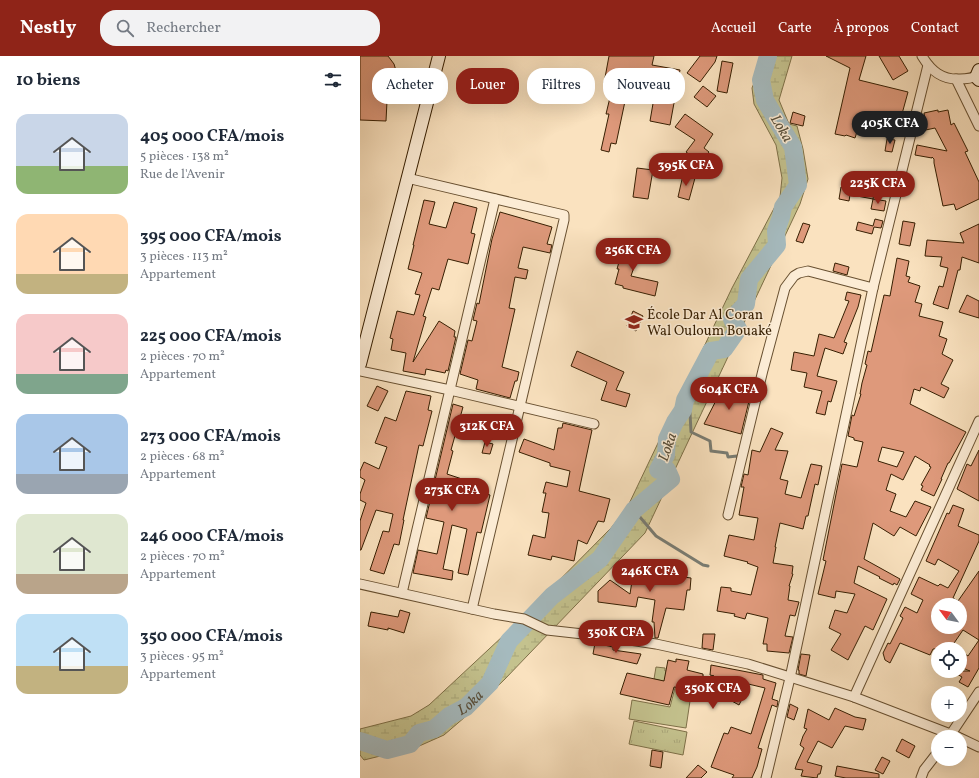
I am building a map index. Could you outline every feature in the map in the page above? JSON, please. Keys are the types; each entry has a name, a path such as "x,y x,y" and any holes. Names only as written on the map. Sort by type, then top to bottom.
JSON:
{"street":[{"path":"360,364 439,56"},
{"path":"924,59 937,74 946,78 956,79 978,76"},
{"path":"766,778 790,678 873,288 924,59"},
{"path":"956,79 979,126"},
{"path":"407,178 564,215 472,609"},
{"path":"402,593 495,199"},
{"path":"728,515 762,370 785,288 794,276 808,271 873,288"},
{"path":"360,371 450,390 594,424"},
{"path":"854,697 979,421"},
{"path":"360,584 524,619 547,630 656,644 748,664 854,697 939,730"},
{"path":"958,730 979,692"},
{"path":"967,742 979,747"},
{"path":"921,778 924,770 931,761"}],"green space":[{"path":"765,56 792,56 779,100 789,124 797,126 803,149 808,179 800,204 645,533 505,679 472,711 444,735 417,747 364,760 360,755 360,729 411,716 429,705 518,622 611,528 627,508 732,288 780,197 782,178 776,145 754,104 752,88"},
{"path":"656,667 665,668 665,671 672,672 682,686 680,699 690,701 686,728 629,719 632,700 670,707 676,684 654,679"},
{"path":"634,721 687,732 683,755 629,744"}],"building":[{"path":"360,56 388,56 395,68 372,68 372,104 387,104 386,121 360,120"},
{"path":"609,56 654,56 652,65 669,68 607,68"},
{"path":"700,56 717,56 715,62 700,82 687,73"},
{"path":"826,56 866,56 859,80 908,92 896,136 888,138 890,127 866,119 861,119 855,138 835,134 850,68"},
{"path":"879,56 899,56 908,71 893,80"},
{"path":"722,61 733,63 727,93 717,91"},
{"path":"703,86 716,96 707,107 694,97"},
{"path":"608,104 624,104 616,144 611,143 609,152 601,150 609,114 606,114"},
{"path":"653,104 674,104 670,125 650,121"},
{"path":"938,110 938,112 948,110 951,125 954,123 968,151 965,152 979,182 979,199 956,210 954,204 943,206 934,159 932,157 915,155 917,145 947,151 935,128 921,131 920,123 921,119 925,118 924,113"},
{"path":"793,112 805,116 803,126 790,123"},
{"path":"685,114 713,134 704,148 709,152 701,163 686,152 695,140 675,127"},
{"path":"887,139 895,140 892,152 885,151"},
{"path":"637,168 653,170 648,199 633,197"},
{"path":"683,175 695,178 689,200 678,197"},
{"path":"861,180 876,183 873,199 857,196"},
{"path":"841,187 851,189 849,201 839,199"},
{"path":"873,199 886,201 884,211 871,209"},
{"path":"424,200 435,202 429,224 446,228 454,202 477,208 471,233 475,234 468,264 448,259 439,290 432,288 423,316 426,317 413,362 439,321 455,331 454,337 456,337 448,371 446,370 445,373 426,369 425,375 403,371 406,353 391,350 393,339 390,338 397,311 414,315 420,295 415,294 422,273 408,269"},
{"path":"500,212 552,227 547,244 552,245 550,253 523,247 518,268 528,270 526,279 515,277 509,308 515,309 502,367 519,372 510,398 476,389 478,380 460,374 468,340 472,341 477,321 473,320 477,303 479,304 492,239"},
{"path":"875,219 883,221 881,228 874,227 872,234 856,230 858,222 873,226"},
{"path":"903,221 915,223 910,246 899,244"},
{"path":"803,223 810,225 803,243 796,241"},
{"path":"979,224 979,263 962,257 960,270 958,270 948,309 933,304 939,286 943,287 948,268 940,266 942,257 925,256 927,240 964,243 960,233"},
{"path":"625,241 641,246 631,276 658,282 655,296 623,288 623,286 615,284 619,269 617,269"},
{"path":"897,258 909,261 906,276 910,277 908,282 920,286 915,302 922,304 919,316 943,322 939,336 947,339 942,354 953,360 941,384 949,388 944,398 921,387 920,391 914,389 910,404 966,432 948,463 934,496 921,490 923,486 921,485 931,467 915,456 903,480 891,474 886,490 896,494 890,511 906,517 915,501 931,507 916,536 900,527 894,536 873,523 864,559 900,579 897,585 894,583 893,585 858,566 854,583 887,599 873,630 865,626 848,660 831,650 841,634 829,628 835,610 847,613 855,594 836,591 835,598 818,594 826,561 823,560 842,464 857,467 863,442 854,440 854,438 848,436 852,415 854,416 861,394 862,383 867,365 865,364 868,351 871,352 884,295 890,296","holes":["882,447 904,452 897,467 878,461"]},
{"path":"835,263 849,267 847,275 833,271"},
{"path":"847,292 861,295 858,307 844,342 847,343 843,354 825,348 817,376 837,381 831,402 828,401 825,415 816,413 822,391 804,387 807,373 791,370 794,352 814,356 819,334 834,338 849,301 845,300"},
{"path":"967,295 979,301 979,318 959,312"},
{"path":"633,311 643,316 636,331 627,326"},
{"path":"577,351 624,372 616,390 630,394 626,407 601,400 607,382 571,366"},
{"path":"725,383 734,388 732,392 750,397 741,434 704,424"},
{"path":"377,386 388,391 378,411 367,406"},
{"path":"406,391 431,396 428,410 432,411 423,446 419,445 399,545 394,544 384,574 370,570 383,531 389,532 393,514 376,510 360,550 360,521 366,503 360,500 360,494 365,480 360,477 360,471 364,462 379,469 387,447 375,443 385,417 396,421"},
{"path":"453,404 463,407 451,450 453,451 447,474 462,479 459,490 479,495 480,492 490,495 481,533 477,532 468,575 458,573 467,529 452,525 443,569 453,571 452,580 413,573 418,550 437,554 444,522 426,518"},
{"path":"563,423 592,430 579,491 610,499 604,522 598,521 587,544 578,540 574,561 552,556 551,560 528,555 533,535 545,538 549,513 542,512 546,493 543,493 546,482 567,487 570,471 550,466 550,463 519,452 524,439 554,450 558,428 562,428"},
{"path":"771,428 783,433 775,450 788,451 780,479 788,481 785,494 801,498 811,464 822,466 818,485 815,484 808,516 806,516 803,529 780,523 775,547 773,563 793,566 788,600 799,602 795,616 790,615 785,636 793,637 789,653 767,651 767,644 763,644 768,618 747,613 745,619 734,616 735,614 717,611 721,587 731,588 731,591 751,595 758,567 747,563 748,562 724,556 729,535 754,540 758,518 739,515 744,487 741,487 744,474 748,475 752,450 760,452"},
{"path":"485,442 493,444 490,454 482,453"},
{"path":"979,450 979,501 957,489 967,464 971,466"},
{"path":"953,505 964,509 958,526 979,535 979,541 953,598 931,598 931,634 960,634 955,642 931,642 930,655 900,643 890,663 885,660 883,653 888,643 890,644 903,618 900,616 905,607 917,613 923,600 911,594 919,577 938,586 940,584 948,588 959,571 938,559 935,565 926,561 947,513 949,514"},
{"path":"634,568 647,570 647,572 691,578 690,590 687,590 684,610 666,608 658,638 655,638 654,622 652,622 655,600 638,597 636,607 598,602 598,591 610,580 630,594"},
{"path":"979,571 979,640 967,632 967,598 960,598"},
{"path":"400,610 410,613 404,633 388,628 388,630 368,626 371,612 398,617"},
{"path":"703,634 715,634 713,650 702,648"},
{"path":"979,640 979,668 968,687 959,682 961,678 967,678 967,671 970,671 967,670 967,655"},
{"path":"595,643 613,647 613,650 641,654 637,664 593,654"},
{"path":"801,654 810,655 806,676 799,674 798,670"},
{"path":"676,659 689,661 687,670 703,674 703,676 711,680 712,676 714,676 710,675 711,665 763,675 763,679 776,683 772,699 778,701 777,707 772,705 758,748 762,749 752,778 732,778 734,775 711,767 724,733 728,734 731,727 751,734 765,688 719,677 718,684 732,691 730,695 717,691 715,701 708,699 709,688 695,683 694,690 674,687 669,705 620,694 627,673 664,681 668,660 676,662"},
{"path":"734,692 743,697 739,705 730,700"},
{"path":"790,704 798,708 794,720 787,717"},
{"path":"835,708 855,717 866,719 863,730 845,726 832,748 818,741 807,762 822,766 820,774 818,774 817,778 801,776 803,770 795,769 804,748 800,745 807,729 804,728 808,709 829,720"},
{"path":"902,739 915,746 909,758 896,751"},
{"path":"652,750 663,752 661,768 650,766"},
{"path":"882,757 890,761 883,774 875,770"},
{"path":"698,765 707,772 701,778 686,778"},
{"path":"837,766 879,774 879,778 846,778 835,776"}],"waterway":[{"name":"Loka","path":"360,741 387,750 410,744 419,733 434,729 449,716 466,707 490,683 509,641 552,596 600,559 634,510 671,479 667,470 658,470 666,455 667,439 675,422 683,410 685,400 711,351 724,349 738,329 732,319 746,304 749,279 777,245 776,231 783,207 798,185 793,147 765,100 761,80 768,56"},
{"path":"683,410 690,413 691,432 710,441 711,451 727,453 728,457 737,456 738,460"},
{"path":"634,510 656,536 703,565 708,566"}],"place":[{"name":"École Dar Al Coran Wal Ouloum Bouaké","path":"634,322"}]}
